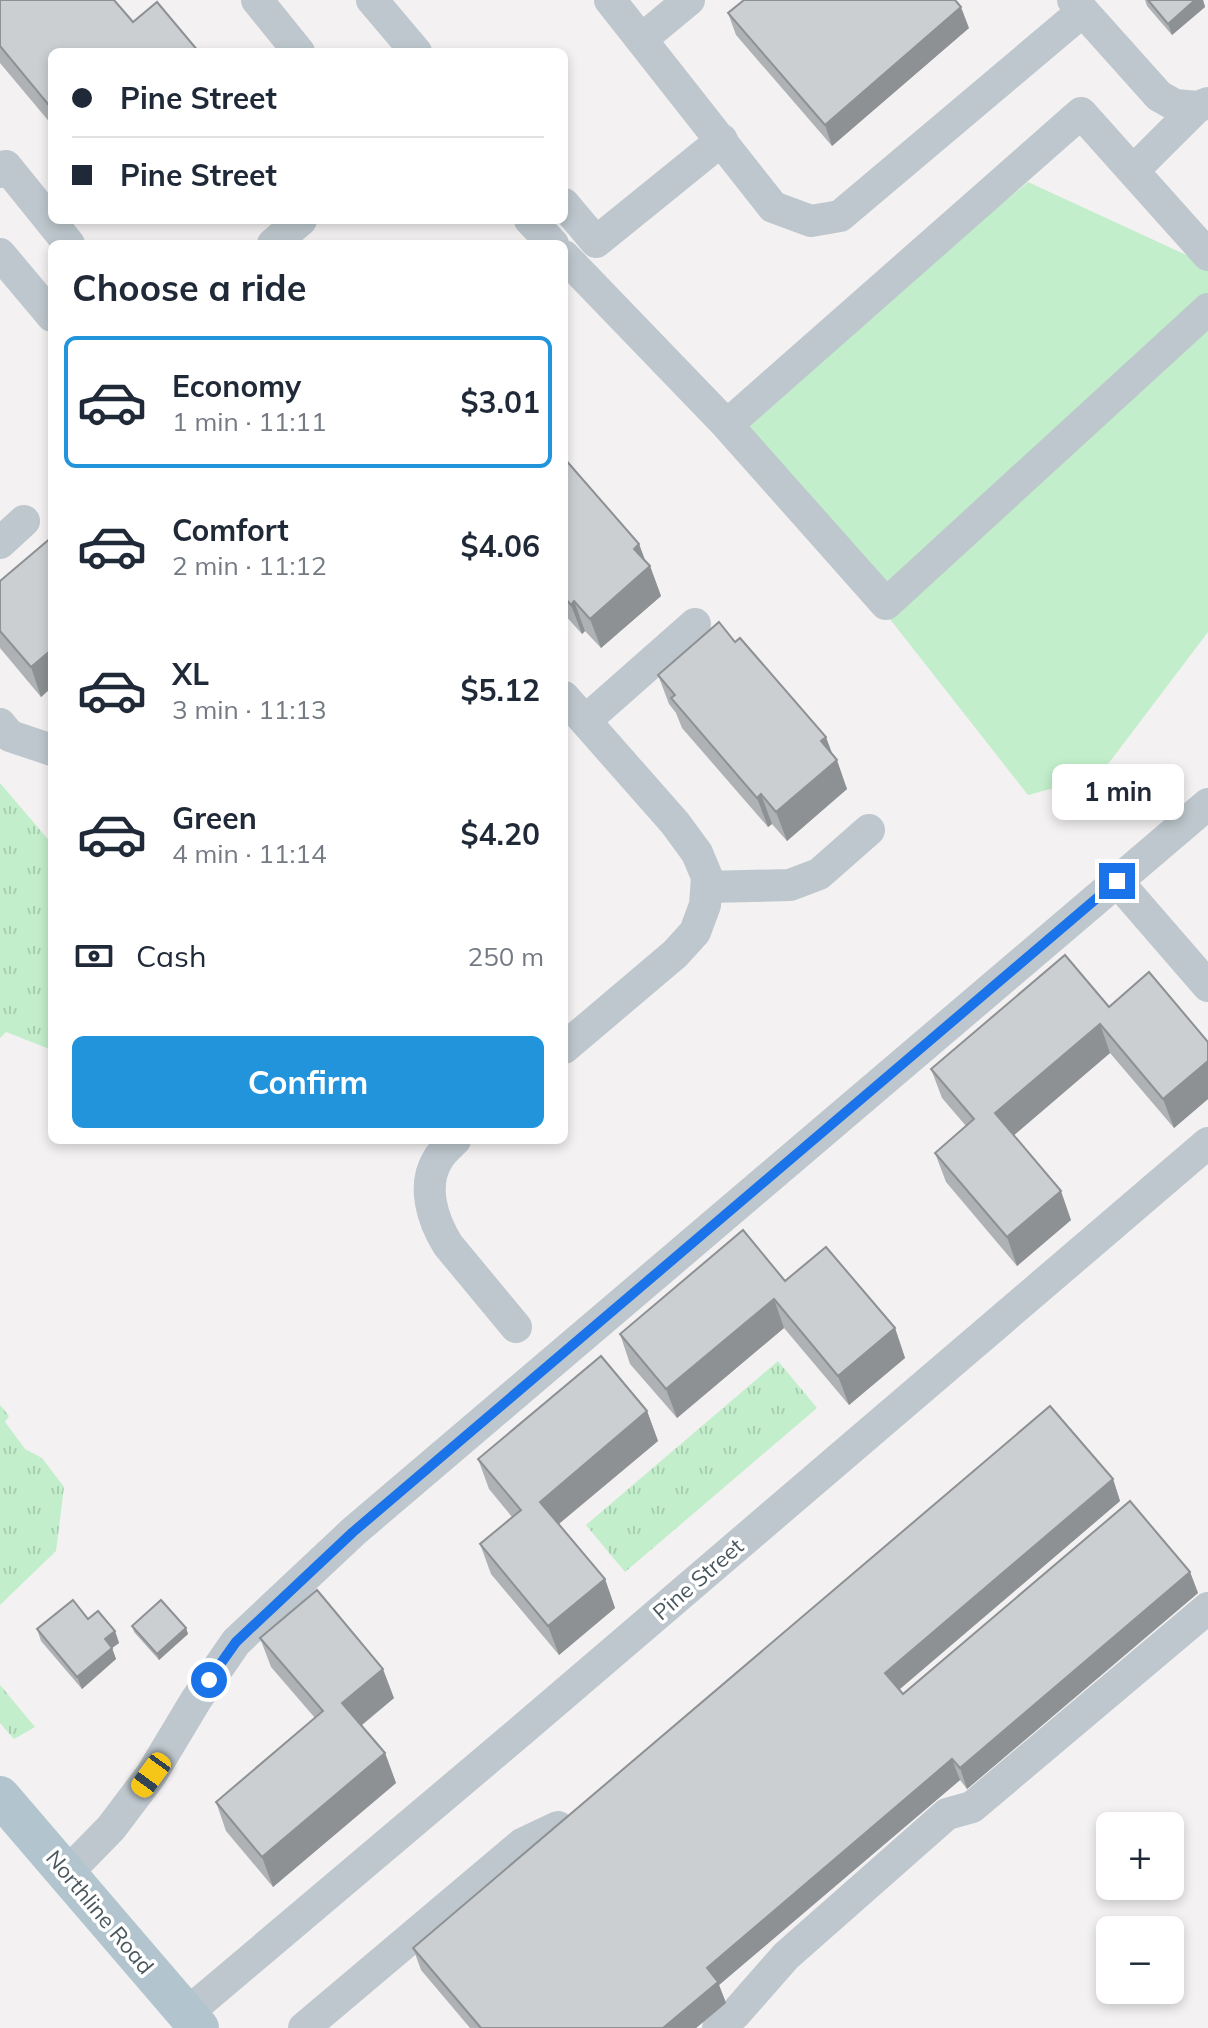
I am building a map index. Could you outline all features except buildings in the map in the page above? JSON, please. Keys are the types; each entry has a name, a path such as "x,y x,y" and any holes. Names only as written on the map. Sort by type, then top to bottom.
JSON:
{"main road":[{"name":"Northline Road","path":"0,1796 193,2021"}],"street":[{"path":"257,0 296,48"},
{"path":"372,0 413,48"},
{"path":"610,0 643,38 773,207 811,221 840,216 1078,6 1159,96 1175,105 1203,105"},
{"path":"643,38 689,0"},
{"path":"1133,171 1203,105"},
{"path":"727,425 1081,113 1208,255"},
{"path":"568,209 596,242 722,140"},
{"path":"0,172 6,166 48,218"},
{"path":"53,224 66,240"},
{"path":"278,240 296,224"},
{"path":"534,224 549,240"},
{"path":"0,254 48,311"},
{"path":"568,260 727,425 886,604 1208,309"},
{"path":"0,543 24,521"},
{"path":"568,1045 675,954 695,932 705,905 707,887 707,877 697,853 675,823 574,709 695,624"},
{"path":"0,724 10,736 48,749"},
{"path":"67,1873 111,1828 141,1787 236,1642 353,1532 1208,804"},
{"path":"707,887 790,885 819,874 869,830"},
{"path":"1117,881 1208,986"},
{"name":"Pine Street","path":"193,2021 522,1730 1208,1143"},
{"path":"451,1144 437,1160 431,1178 430,1200 439,1230 516,1327"},
{"path":"718,2028 735,2014 786,1956 947,1814 972,1807 1208,1608"},
{"path":"304,2028 522,1844 558,1827"}],"green space":[{"path":"1028,182 1208,265 1208,632 1099,776 1028,795 736,423"},
{"path":"0,783 48,839 48,1048 6,1032 0,1038"},
{"path":"778,1361 817,1408 625,1572 586,1525"},
{"path":"0,1405 9,1416 5,1422 25,1449 42,1458 64,1487 56,1551 0,1605"},
{"path":"0,1685 35,1727 14,1739 0,1723"}],"route":[{"path":"209,1680 236,1642 353,1532 1117,881"}]}
